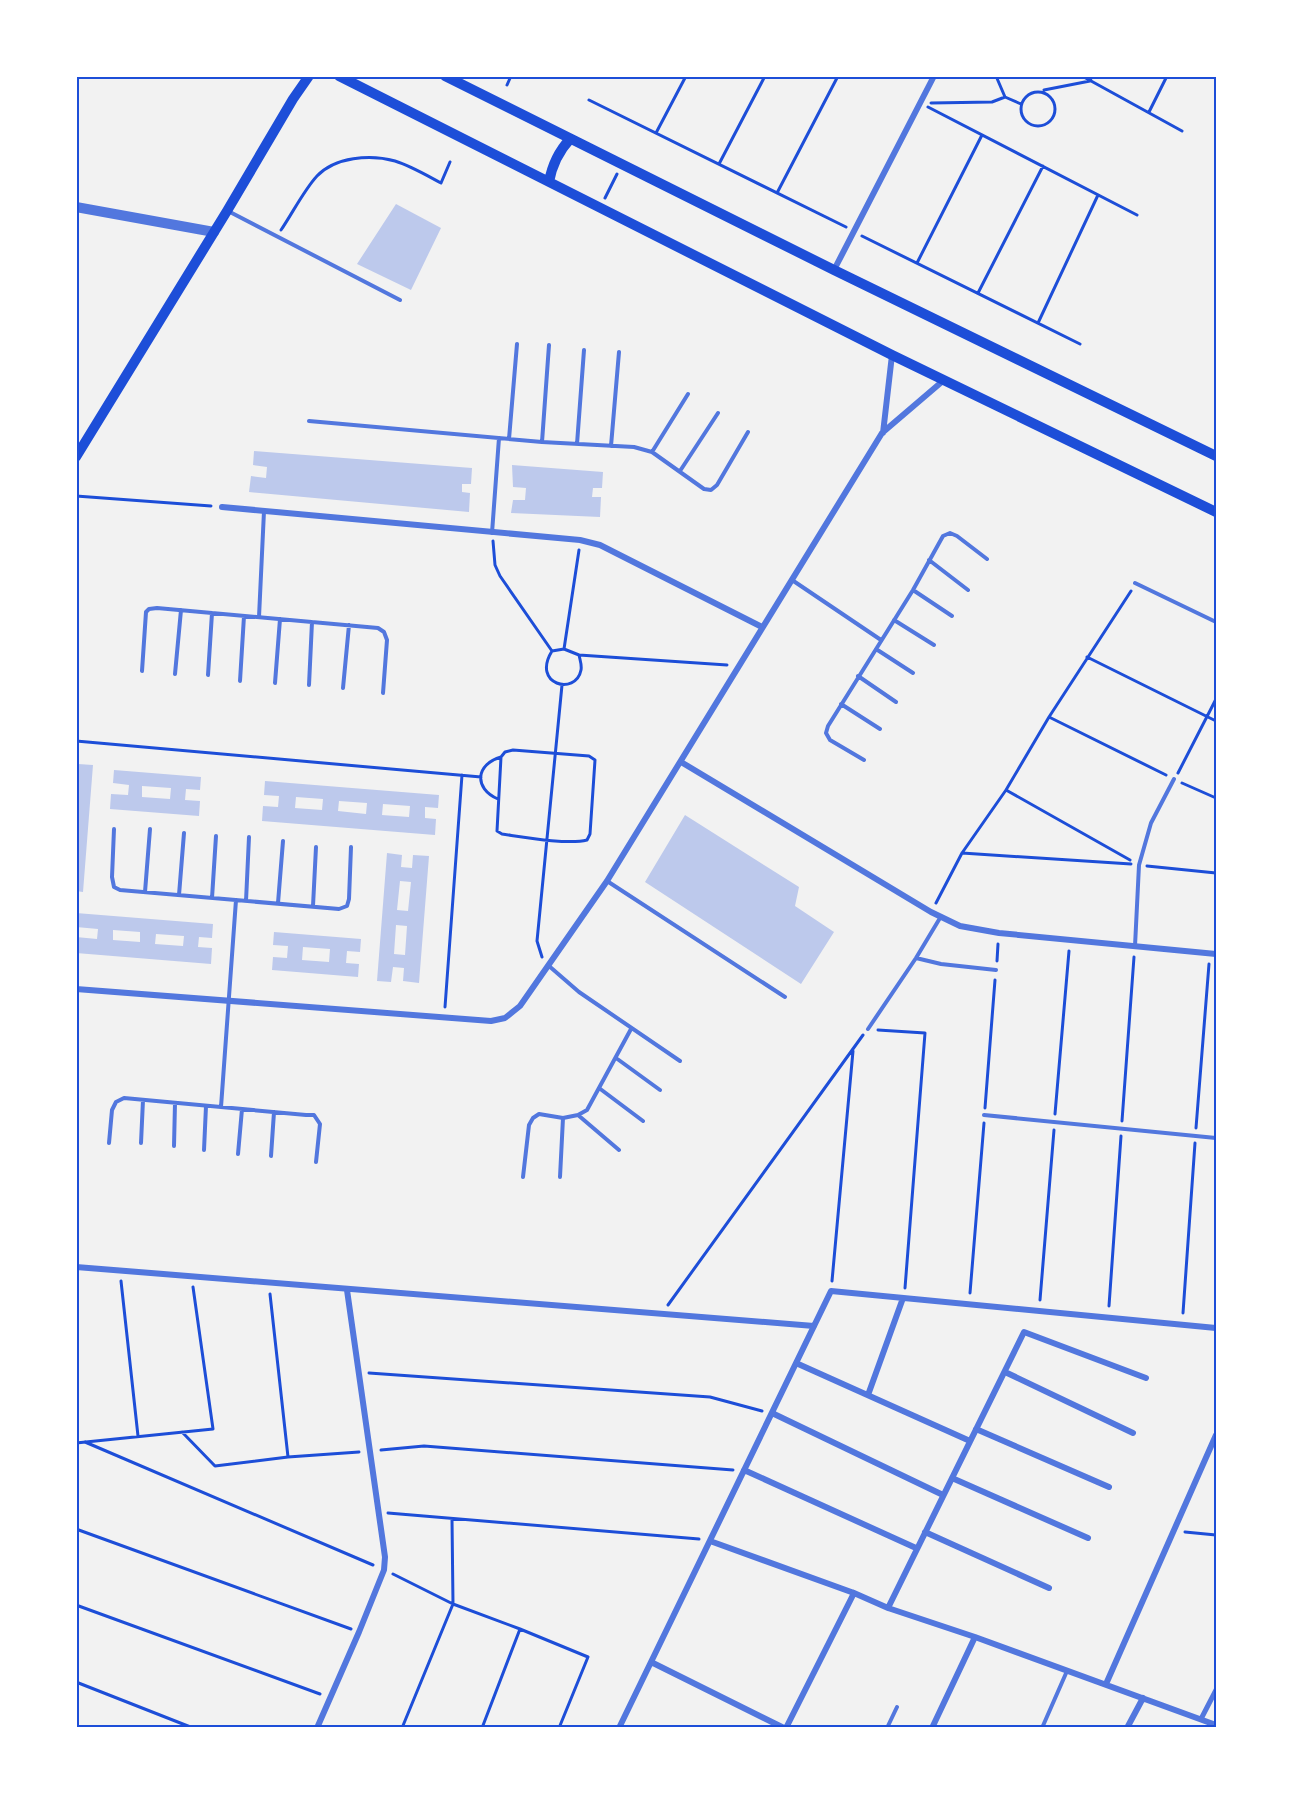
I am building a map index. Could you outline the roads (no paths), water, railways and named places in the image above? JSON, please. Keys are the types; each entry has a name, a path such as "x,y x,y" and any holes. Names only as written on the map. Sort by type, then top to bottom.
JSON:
{"main road":[{"path":"76,457 81,440 214,232 309,76"},
{"path":"339,76 944,381 1216,512"},
{"path":"445,76 834,270 1216,456"},
{"path":"549,182 558,154 570,139"}],"street":[{"path":"834,270 934,76"},
{"path":"76,207 214,232"},
{"path":"882,433 892,355"},
{"path":"76,989 491,1021 505,1018 520,1006 607,881 882,433 944,381"},
{"path":"222,507 580,540 600,545 762,627"},
{"path":"681,762 940,918 960,926 999,933 1216,954"},
{"path":"76,1267 814,1326"},
{"path":"317,1728 384,1570 385,1557 347,1290"},
{"path":"619,1728 831,1291 1216,1328"},
{"path":"868,1395 903,1298"},
{"path":"888,1608 1024,1332 1146,1378"},
{"path":"796,1363 970,1441"},
{"path":"1005,1372 1133,1433"},
{"path":"772,1413 943,1495"},
{"path":"976,1429 1109,1487"},
{"path":"1106,1684 1216,1435"},
{"path":"744,1470 916,1548"},
{"path":"952,1478 1088,1538"},
{"path":"925,1532 1049,1588"},
{"path":"710,1540 854,1593 888,1608 975,1637 1216,1725"},
{"path":"651,1662 785,1728 854,1593"},
{"path":"932,1728 975,1637"},
{"path":"1201,1719 1216,1690"},
{"path":"1127,1728 1143,1698"}],"lane":[{"path":"227,211 400,300"},
{"path":"509,439 517,344"},
{"path":"542,442 549,345"},
{"path":"577,444 584,350"},
{"path":"611,446 619,352"},
{"path":"652,452 688,394"},
{"path":"680,471 718,413"},
{"path":"309,421 542,442 634,447 652,452 704,489 711,490 717,485 748,432"},
{"path":"492,533 499,438"},
{"path":"259,617 264,511"},
{"path":"864,760 830,740 826,733 828,726 913,590 943,536 950,533 957,536 987,559"},
{"path":"929,560 968,590"},
{"path":"792,580 881,640"},
{"path":"1136,584 1216,622"},
{"path":"913,590 952,616"},
{"path":"142,672 146,612 157,608 181,610 378,628 384,632 387,640 383,693"},
{"path":"175,674 181,610"},
{"path":"208,675 212,613"},
{"path":"240,681 244,616"},
{"path":"275,683 280,619"},
{"path":"894,620 934,645"},
{"path":"309,685 312,622"},
{"path":"343,688 349,625"},
{"path":"876,649 913,673"},
{"path":"858,676 896,702"},
{"path":"841,704 880,729"},
{"path":"1135,946 1139,865 1151,823 1174,780"},
{"path":"114,829 111,877 114,887 120,890 339,909 347,906 349,899 351,847"},
{"path":"145,892 150,829"},
{"path":"179,895 184,833"},
{"path":"212,898 216,836"},
{"path":"246,901 249,837"},
{"path":"278,903 283,841"},
{"path":"313,906 316,847"},
{"path":"607,881 785,997"},
{"path":"221,1107 236,900"},
{"path":"868,1029 940,918"},
{"path":"916,958 941,964 996,970"},
{"path":"549,966 579,992 680,1061"},
{"path":"523,1177 529,1125 533,1118 539,1114 563,1118 578,1115 587,1110 631,1029"},
{"path":"616,1058 660,1090"},
{"path":"599,1088 643,1120"},
{"path":"109,1143 111,1110 116,1102 124,1098 314,1115 320,1124 316,1162"},
{"path":"141,1143 143,1100"},
{"path":"174,1146 175,1103"},
{"path":"204,1150 206,1106"},
{"path":"238,1154 242,1109"},
{"path":"271,1156 274,1112"},
{"path":"578,1115 619,1150"},
{"path":"984,1115 1216,1138"},
{"path":"560,1177 563,1118"},
{"path":"1042,1728 1068,1671"},
{"path":"887,1728 897,1707"}]}
